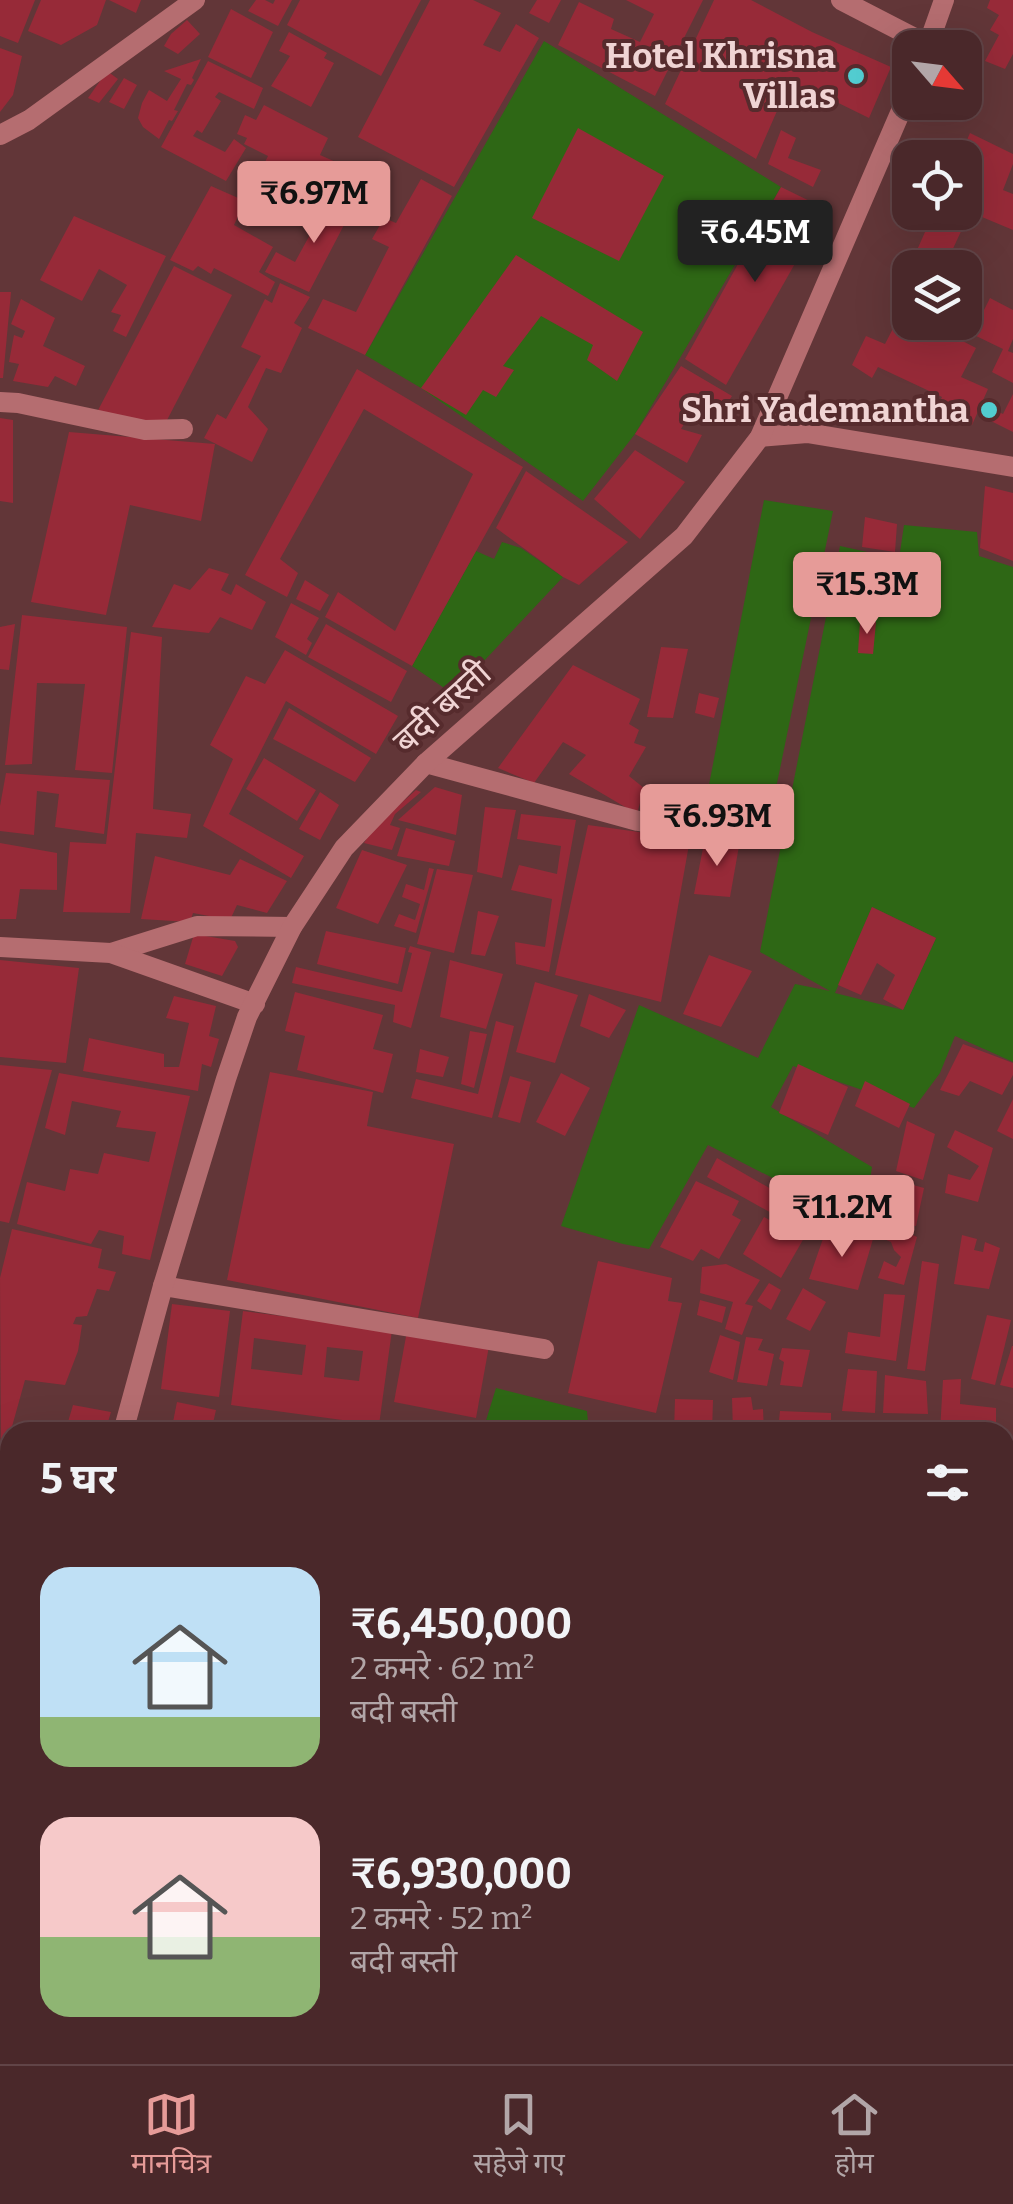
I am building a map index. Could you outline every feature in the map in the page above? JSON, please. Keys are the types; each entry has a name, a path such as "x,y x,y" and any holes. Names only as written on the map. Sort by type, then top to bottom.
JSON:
{"street":[{"path":"0,135 29,120 195,0"},
{"path":"841,0 898,30"},
{"path":"934,30 944,0"},
{"name":"बदी बस्ती","path":"126,1422 231,1064 247,1017 292,927 344,848 426,764 684,536 760,436 897,120"},
{"path":"0,402 145,430 183,429"},
{"path":"760,436 807,433 1013,467"},
{"path":"426,764 638,821 753,835"},
{"path":"111,953 196,926 292,927"},
{"path":"0,947 111,953 255,1004"},
{"path":"163,1286 544,1349"}],"green space":[{"path":"544,41 781,187 635,434 583,501 421,388 365,355"},
{"path":"764,500 833,511 768,827 701,826"},
{"path":"904,525 977,532 979,556 1013,567 1013,1062 955,1036 940,1073 914,1108 793,1066 771,1107 872,1167 866,1204 839,1212 708,1145 649,1249 561,1226 639,1005 758,1058 795,984 830,991 760,952 840,546 899,559","holes":["872,907 936,938 903,1010 835,993"]},
{"path":"502,542 521,548 563,577 453,694 412,666 476,551 494,559"},
{"path":"496,1388 587,1411 588,1422 486,1422"}],"building":[{"path":"0,0 35,0 18,43 0,36"},
{"path":"41,0 106,0 97,25 61,45 28,31"},
{"path":"109,0 141,0 136,13"},
{"path":"256,0 273,4 275,0 292,0 278,26 248,11"},
{"path":"300,0 421,0 381,76 287,25"},
{"path":"430,0 473,0 501,13 483,45 500,52 516,24 539,38 454,187 358,137"},
{"path":"537,0 561,0 549,23 529,13"},
{"path":"626,0 703,0 655,96 558,45 579,2 614,19 611,29 640,42 654,14"},
{"path":"714,0 751,0 891,67 869,118 812,90 805,106 786,96 791,79 756,159 665,104"},
{"path":"990,0 1013,0 1013,54 1005,69 985,61 999,35 990,30 999,15 987,8"},
{"path":"231,9 273,32 251,78 208,57"},
{"path":"187,20 200,34 178,54 164,46"},
{"path":"289,32 327,53 324,58 334,63 311,107 271,86 290,56 279,51"},
{"path":"0,48 22,56 13,95 0,112"},
{"path":"201,59 194,80 187,84 174,110 178,111 159,139 138,118 142,103 149,90 167,101 181,79 164,71"},
{"path":"208,61 263,88 254,109 219,92 215,97 221,101 202,133 197,130 193,136 225,152 234,139 246,148 226,181 161,147"},
{"path":"107,71 118,79 99,103 88,98"},
{"path":"124,78 137,85 124,109 109,102"},
{"path":"264,105 328,138 320,155 347,167 342,176 355,184 358,178 386,194 376,214 367,208 371,202 333,183 330,189 317,182 319,178 304,172 303,175 287,166 285,171 265,162 268,156 244,144 247,138 237,134 245,115 256,120"},
{"path":"578,128 664,176 619,261 532,218"},
{"path":"781,130 796,138 788,158 821,170 813,187 768,164"},
{"path":"970,133 1013,154 1003,190 1013,194 1013,230 982,217 982,140 967,140"},
{"path":"421,179 452,196 365,355 308,328 323,299 356,312 389,247 372,239 384,218 396,223"},
{"path":"211,186 245,201 234,225 273,247 259,272 275,282 268,296 214,268 211,274 198,266 193,271 170,260"},
{"path":"781,187 826,209 726,385 685,359"},
{"path":"334,191 356,202 309,292 265,272 276,252 295,262"},
{"path":"74,216 166,256 126,337 113,331 121,315 111,312 127,285 99,269 82,301 40,280"},
{"path":"926,230 962,230 952,250 917,250"},
{"path":"516,255 643,332 617,381 587,360 593,345 541,316 503,366 514,370 496,397 483,390 466,415 421,388"},
{"path":"174,266 232,295 166,422 163,427 96,414"},
{"path":"280,283 310,297 294,323 302,328 281,373 266,368 248,407 268,429 252,462 204,438 217,414 226,419 261,356 241,347 265,299 272,303"},
{"path":"0,292 11,292 3,378 0,378"},
{"path":"990,298 1013,310 1013,339 1008,351 1013,353 1013,383 992,372 1003,349 982,339 982,314"},
{"path":"21,299 55,318 43,346 85,366 76,386 55,376 48,387 13,381 19,364 9,362 14,335 22,338 25,331 11,324"},
{"path":"892,330 892,340 961,340 976,348 961,377 988,389 972,425 937,407 942,397 878,367 872,378 852,365 866,336 885,344"},
{"path":"681,366 732,396 721,413 697,402 681,429 702,435 687,463 635,434"},
{"path":"357,369 523,467 412,666 325,617 338,592 395,631 473,474 364,409 280,559 298,573 287,597 245,575"},
{"name":"Shri Yademantha","path":"1013,394 1013,432 981,416 986,406 1003,414"},
{"path":"0,418 13,420 13,503 0,501"},
{"path":"69,432 215,444 201,521 130,505 106,615 31,602"},
{"path":"635,450 685,482 640,539 594,499"},
{"path":"526,471 628,542 579,585 496,528"},
{"path":"985,486 1013,493 1013,561 980,548"},
{"path":"865,517 897,524 895,552 862,547"},
{"path":"209,568 229,574 221,590 231,595 236,584 266,602 252,630 220,617 209,633 152,627 174,584 190,590"},
{"path":"305,580 329,595 320,611 296,599"},
{"path":"291,603 319,618 307,639 312,643 306,655 275,637"},
{"path":"22,615 127,627 112,773 75,770 85,684 37,683 32,764 5,765"},
{"path":"860,621 876,622 873,654 858,653"},
{"path":"15,624 9,670 0,669 0,627"},
{"path":"326,624 407,671 391,702 308,657"},
{"path":"131,632 162,637 153,809 191,814 187,838 136,833 130,913 63,912 70,842 106,844"},
{"path":"661,647 688,649 673,718 647,717"},
{"path":"285,650 398,716 376,754 286,701 229,814 304,856 291,878 203,826 233,759 210,745 246,676 265,684"},
{"path":"573,665 640,699 629,724 639,730 634,743 646,747 629,776 644,788 637,814 569,774 586,755 563,742 534,783 498,768"},
{"path":"699,693 719,698 714,718 695,713"},
{"path":"289,708 371,758 355,782 273,739"},
{"path":"264,758 316,790 297,821 246,789"},
{"path":"6,773 110,780 104,834 55,827 59,794 37,791 34,835 0,831"},
{"path":"435,787 462,795 456,835 398,820"},
{"path":"416,790 421,792 395,814 390,825 400,828 392,850 364,843 373,828"},
{"path":"320,792 339,805 320,840 299,829"},
{"path":"485,807 516,810 502,878 477,872"},
{"path":"521,814 576,820 549,972 516,964 515,942 545,947 552,899 511,890 519,865 557,874 561,846 517,839"},
{"path":"588,825 690,839 661,1002 555,975"},
{"path":"406,828 455,841 449,866 397,856"},
{"path":"705,838 739,846 730,897 694,894"},
{"path":"0,843 57,853 57,890 20,889 16,919 0,919"},
{"path":"362,850 407,865 378,924 336,908"},
{"path":"155,856 230,875 240,859 287,881 267,913 237,905 230,920 193,913 190,922 141,919"},
{"path":"429,868 434,869 416,933 394,926 399,914 415,920 420,904 402,897 406,884 424,890"},
{"path":"437,869 473,875 454,953 417,944"},
{"path":"872,907 936,938 903,1010 883,999 895,975 877,963 861,995 838,985"},
{"path":"478,911 499,916 485,956 471,954"},
{"path":"326,931 406,948 398,984 317,964"},
{"path":"194,934 235,941 238,947 222,976 185,964"},
{"path":"410,946 431,952 411,1028 393,1022 395,1005 292,983 296,967 402,992 412,953 408,952"},
{"path":"709,955 752,971 721,1027 683,1014"},
{"path":"0,960 79,968 66,1063 0,1057"},
{"path":"450,960 503,974 486,1029 440,1017"},
{"path":"535,982 578,995 555,1063 516,1052"},
{"path":"295,992 383,1015 373,1049 393,1054 383,1093 297,1070 305,1036 285,1031"},
{"path":"589,994 626,1010 609,1038 580,1026"},
{"path":"174,996 216,1006 209,1036 219,1039 211,1067 202,1064 198,1091 83,1071 89,1038 164,1054 164,1067 179,1067 189,1023 166,1018"},
{"path":"496,1021 514,1026 492,1118 411,1098 416,1079 478,1094"},
{"path":"470,1031 487,1034 474,1088 461,1084"},
{"path":"963,1044 1013,1063 1013,1075 1002,1095 970,1081 959,1096 940,1090"},
{"path":"420,1049 449,1057 443,1077 416,1072"},
{"path":"798,1064 848,1087 828,1135 779,1113"},
{"path":"0,1065 52,1070 9,1223 0,1221"},
{"path":"270,1072 373,1092 367,1126 454,1144 418,1318 227,1280"},
{"path":"59,1073 190,1096 150,1260 122,1254 124,1236 99,1230 91,1244 17,1224 27,1182 65,1191 70,1169 98,1174 104,1153 149,1162 156,1132 116,1127 121,1111 72,1101 65,1135 45,1128"},
{"path":"561,1073 590,1088 565,1136 536,1122"},
{"path":"510,1076 531,1082 520,1123 498,1117"},
{"path":"865,1081 910,1104 899,1128 855,1106"},
{"path":"1013,1099 1013,1139 997,1131"},
{"path":"907,1121 935,1134 923,1180 896,1171"},
{"path":"955,1130 993,1148 978,1202 945,1193 948,1174 970,1180 979,1166 947,1147"},
{"path":"717,1158 818,1216 807,1233 707,1177"},
{"path":"895,1180 924,1188 916,1226 888,1221"},
{"path":"696,1181 739,1201 732,1215 741,1220 719,1259 701,1249 693,1261 660,1247"},
{"path":"764,1217 804,1238 781,1278 743,1254"},
{"path":"892,1225 917,1237 904,1285 878,1278 884,1261 896,1267 901,1257 891,1242 877,1236 878,1228"},
{"path":"827,1227 839,1230 835,1243 843,1246 848,1233 873,1239 858,1290 809,1279"},
{"path":"12,1229 102,1249 98,1268 116,1272 109,1291 97,1289 87,1316 76,1317 73,1324 82,1325 78,1351 65,1385 25,1380 13,1422 1,1422 0,1278"},
{"path":"962,1235 977,1239 974,1250 983,1252 985,1242 1000,1248 989,1289 954,1284"},
{"path":"598,1261 672,1278 668,1301 682,1303 656,1413 568,1393"},
{"path":"922,1261 939,1264 925,1371 907,1369"},
{"path":"726,1264 760,1280 745,1304 753,1306 742,1335 725,1329 733,1302 700,1293 702,1267"},
{"path":"769,1283 781,1290 771,1310 757,1301"},
{"path":"803,1288 826,1302 810,1331 786,1319"},
{"path":"884,1294 905,1295 896,1361 845,1353 848,1332 880,1337"},
{"path":"700,1300 726,1307 722,1323 697,1315"},
{"path":"172,1304 230,1311 219,1397 161,1389"},
{"path":"243,1311 392,1330 379,1422 231,1405","holes":["254,1338 306,1345 302,1375 251,1369","327,1347 363,1351 359,1381 324,1377"]},
{"path":"987,1315 1011,1320 995,1385 971,1379"},
{"path":"407,1331 489,1346 476,1418 394,1402"},
{"path":"720,1335 740,1342 733,1380 709,1372"},
{"path":"746,1337 763,1339 758,1350 774,1354 767,1386 737,1382"},
{"path":"1013,1346 1013,1388 1000,1385"},
{"path":"782,1348 810,1350 802,1387 780,1385"},
{"path":"848,1369 877,1371 875,1413 842,1411"},
{"path":"885,1375 926,1381 928,1414 883,1413"},
{"path":"961,1379 960,1404 996,1408 996,1422 941,1422 943,1380"},
{"path":"751,1397 753,1410 763,1409 764,1422 733,1422 732,1398"},
{"path":"675,1399 713,1400 712,1422 674,1422"},
{"path":"177,1402 216,1410 213,1422 173,1422"},
{"path":"73,1405 111,1412 108,1422 68,1422"},
{"path":"780,1411 831,1413 831,1422 779,1422"}],"place":[{"name":"Hotel Khrisna Villas","path":"856,76"},
{"name":"Shri Yademantha","path":"989,410"}]}
